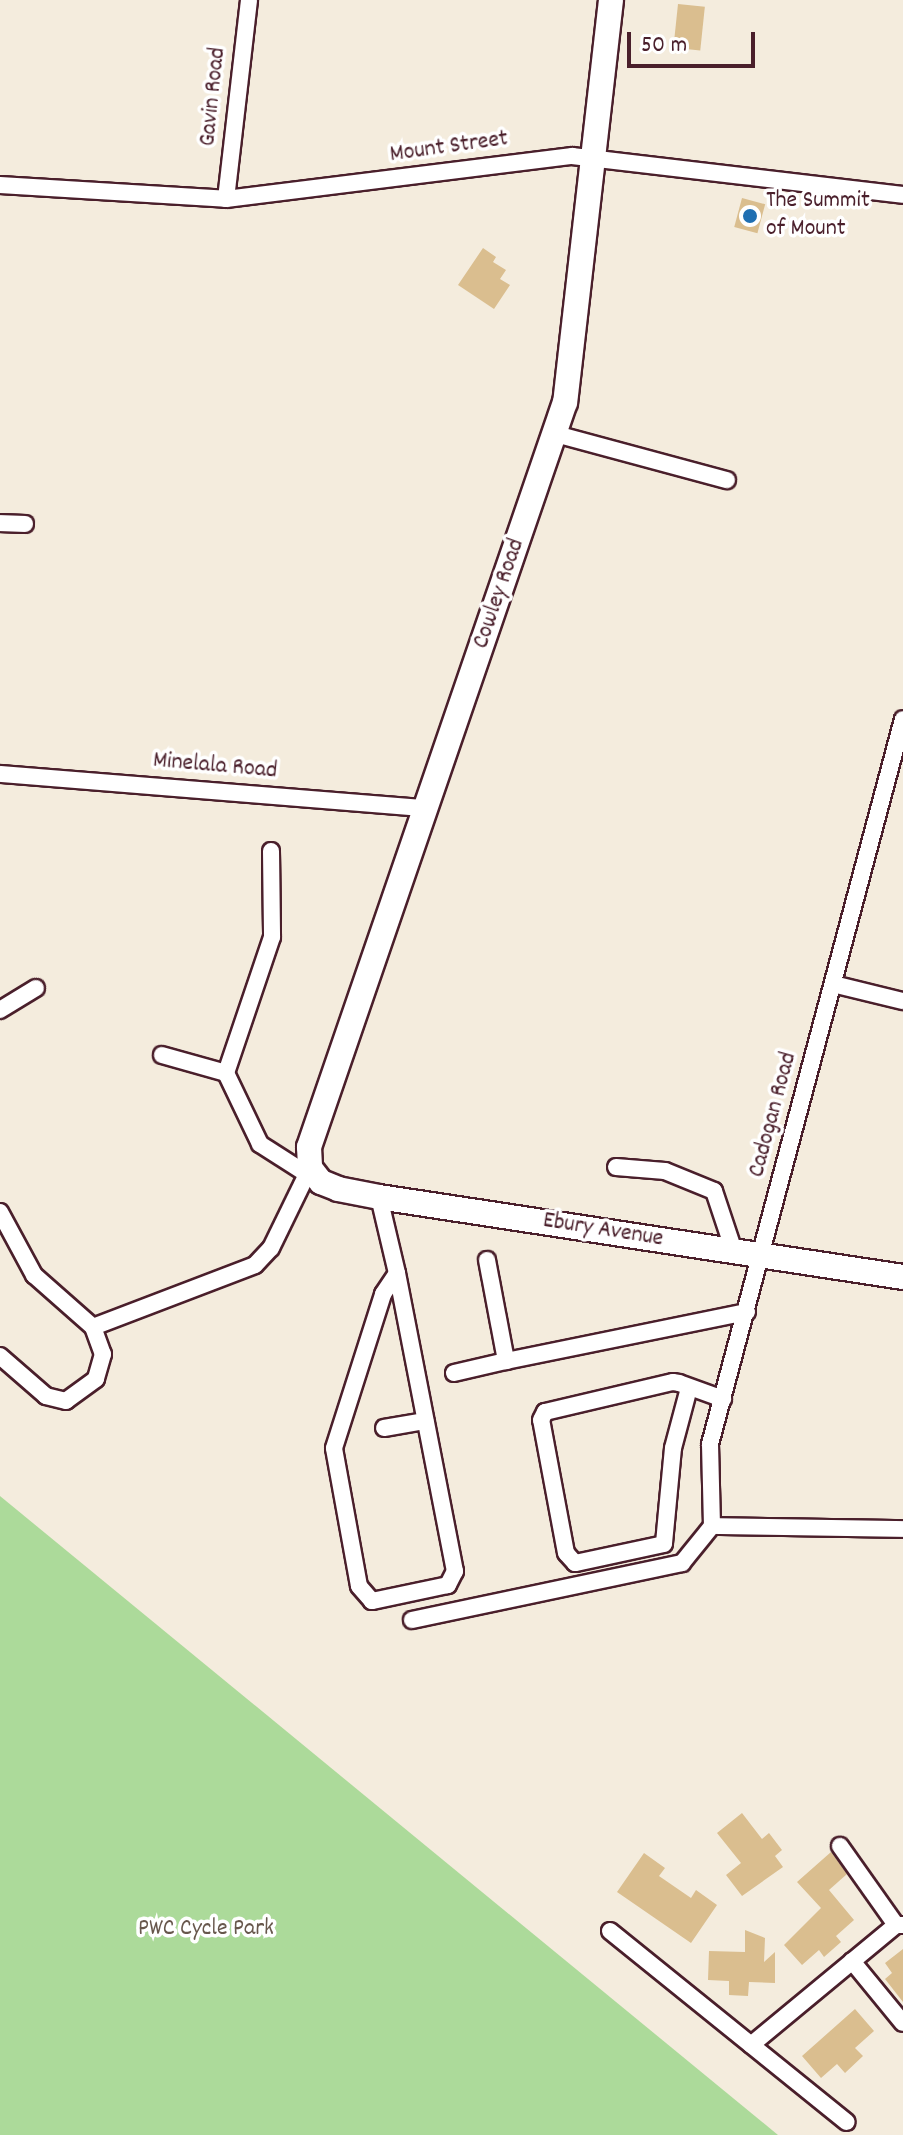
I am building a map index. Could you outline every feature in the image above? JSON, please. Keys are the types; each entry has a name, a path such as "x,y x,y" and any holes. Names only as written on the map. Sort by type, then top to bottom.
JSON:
{"street":[{"name":"Gavin Road","path":"226,199 249,0"},
{"name":"Cowley Road","path":"309,1171 309,1147 556,434 569,375 611,0"},
{"name":"Mount Street","path":"0,185 226,199 572,156 903,195"},
{"path":"556,434 727,480"},
{"path":"0,523 25,524"},
{"name":"Cadogan Road","path":"712,1526 710,1444 903,719"},
{"name":"Minelala Road","path":"0,774 427,808"},
{"path":"93,1327 255,1265 271,1248 309,1171 260,1144 226,1073 272,937 271,851"},
{"path":"833,984 903,1001"},
{"path":"0,1010 36,988"},
{"path":"162,1055 226,1073"},
{"path":"616,1167 665,1171 714,1191 734,1251"},
{"name":"Ebury Avenue","path":"309,1171 321,1182 338,1189 379,1197 903,1277"},
{"path":"379,1197 397,1273 454,1576 448,1585 372,1601 359,1586 334,1448 383,1294 397,1273"},
{"path":"0,1212 39,1282 93,1327 103,1354 100,1371 83,1394 66,1401 46,1396 0,1356"},
{"path":"487,1260 506,1361"},
{"path":"454,1373 747,1312"},
{"path":"689,1388 673,1448 664,1544 575,1563 566,1553 542,1416 551,1408 673,1382 723,1399"},
{"path":"384,1428 425,1421"},
{"path":"412,1620 682,1563 712,1526 903,1529"},
{"path":"751,2045 900,1925 840,1846"},
{"path":"610,1931 847,2122"},
{"path":"852,1961 903,2023"}],"green space":[{"name":"PWC Cycle Park","path":"0,1496 778,2135 0,2135"}],"building":[{"path":"678,4 705,7 700,51 673,48"},
{"name":"The Summit of Mount","path":"742,198 765,204 757,233 734,227"},
{"path":"483,248 496,257 493,262 506,270 500,279 510,285 494,309 458,285"},
{"path":"742,1813 762,1839 769,1833 782,1850 775,1856 783,1867 742,1896 726,1875 741,1863 717,1833"},
{"path":"831,1852 847,1874 829,1890 854,1920 836,1936 841,1942 824,1957 819,1950 802,1965 784,1945 821,1908 797,1882"},
{"path":"644,1853 665,1868 659,1876 691,1898 696,1890 717,1905 691,1943 617,1892"},
{"path":"745,1930 765,1938 764,1962 775,1952 775,1983 749,1982 748,1996 729,1995 729,1981 708,1980 709,1951 745,1952"},
{"path":"903,1949 903,2002 885,1979 892,1973 885,1963"},
{"path":"855,2009 874,2031 855,2048 863,2056 845,2073 837,2064 821,2078 802,2056"}],"place":[{"name":"The Summit of Mount","path":"750,216"}]}
